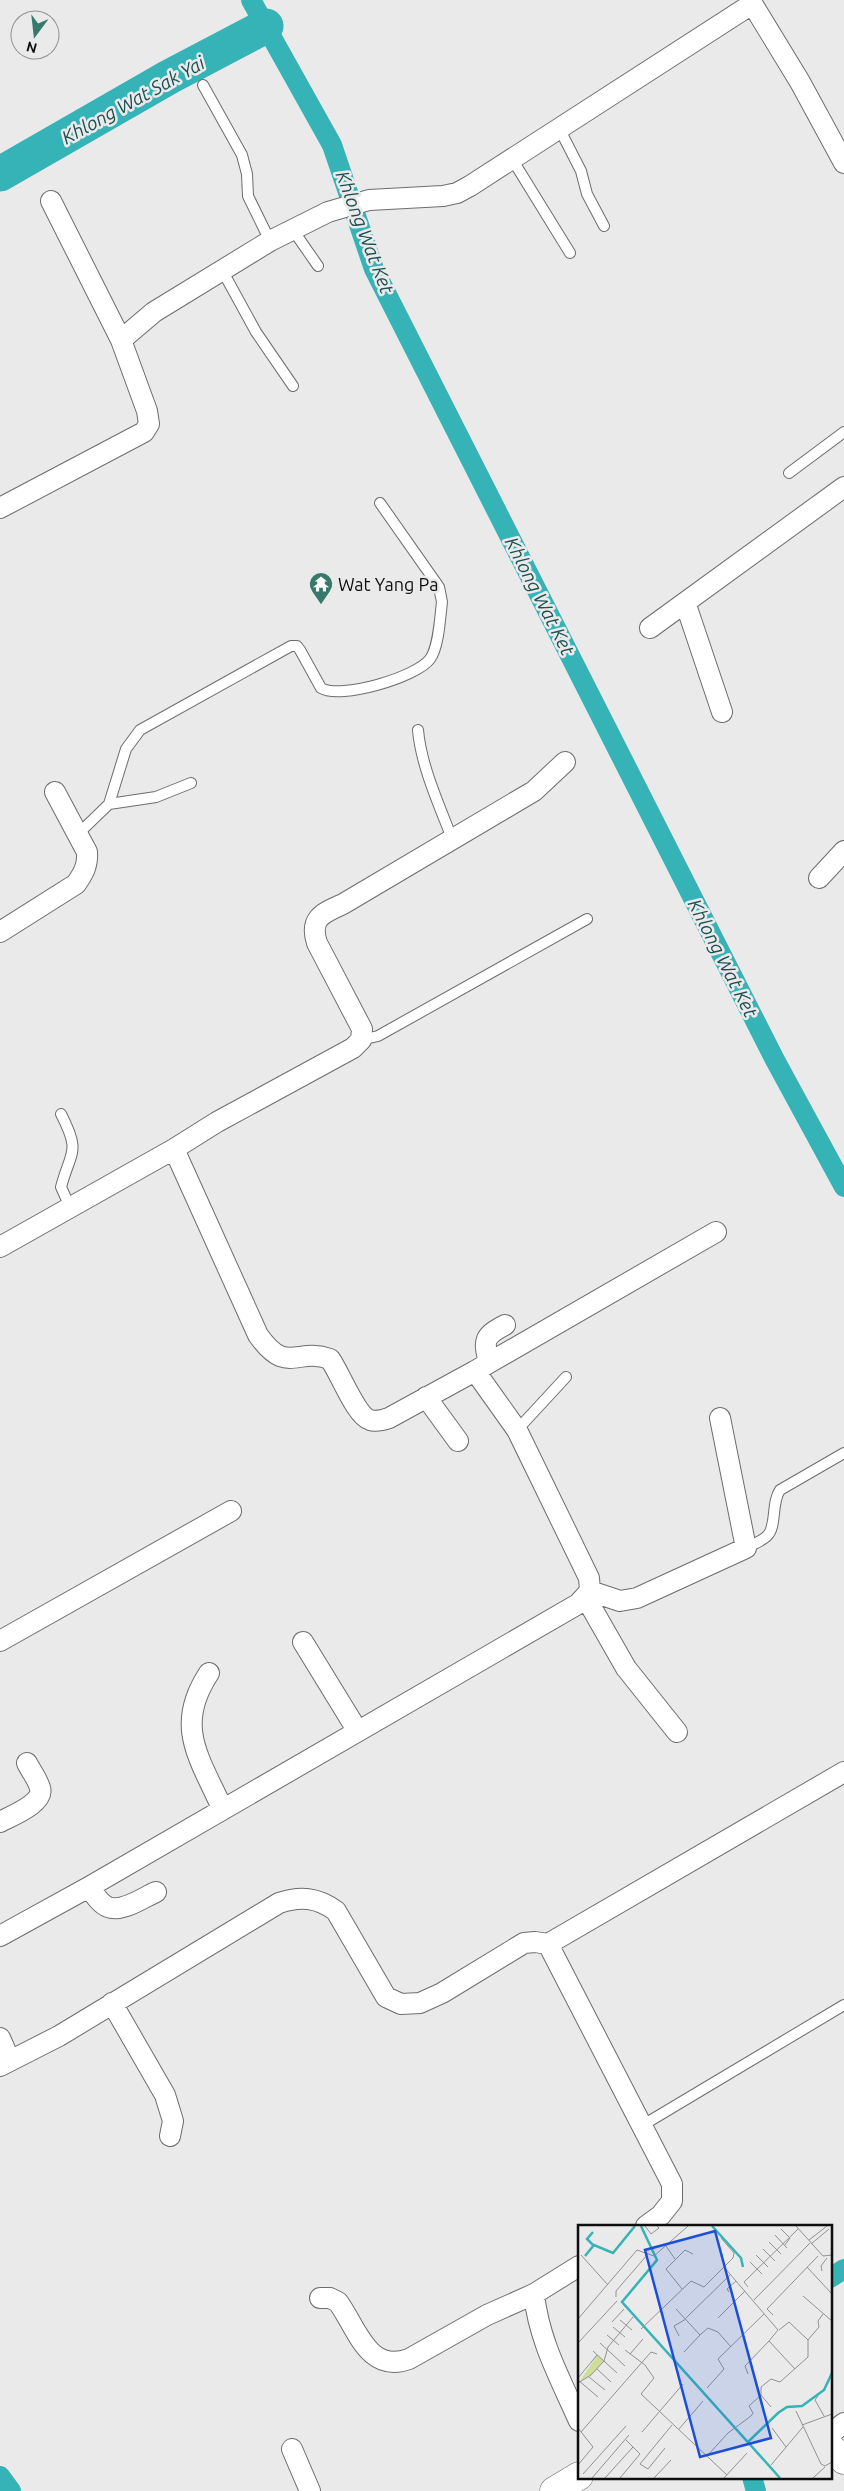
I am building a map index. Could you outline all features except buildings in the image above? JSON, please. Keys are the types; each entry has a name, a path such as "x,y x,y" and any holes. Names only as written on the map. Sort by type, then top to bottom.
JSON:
{"street":[{"path":"121,340 154,312 270,241 328,212 369,200 457,193 751,2 800,82 844,164"},
{"path":"0,508 144,432 149,424 147,410 121,340 51,201"},
{"path":"650,628 686,605 759,548 844,487"},
{"path":"686,605 722,712"},
{"path":"0,1246 174,1149 217,1122 353,1048 361,1040 362,1029 317,943 314,932 317,920 323,913 343,904 534,792 565,762"},
{"path":"0,932 76,884 88,862 87,852 55,792"},
{"path":"819,878 844,851"},
{"path":"174,1149 258,1335 269,1351 288,1358 322,1356 330,1359 360,1413 370,1420 378,1421 389,1418 426,1398 716,1232"},
{"path":"505,1325 492,1332 487,1338 482,1367 517,1430 589,1578 588,1594 626,1668 677,1732"},
{"path":"426,1398 458,1441"},
{"path":"0,1936 89,1887 588,1594 620,1601 636,1598 746,1548 720,1418"},
{"path":"0,1641 231,1512"},
{"path":"303,1642 357,1730"},
{"path":"209,1673 199,1688 192,1707 191,1735 222,1808"},
{"path":"0,1822 34,1804 41,1795 41,1789 27,1763"},
{"path":"0,2038 5,2063 59,2036 279,1903 292,1899 309,1898 324,1902 336,1911 386,1997 401,2004 420,2003 442,1993 524,1942 548,1944 844,1772"},
{"path":"89,1887 102,1904 109,1908 117,1908 156,1892"},
{"path":"548,1944 643,2125 673,2191 672,2201 668,2209 647,2225"},
{"path":"112,2004 165,2095 173,2121 170,2136"},
{"path":"320,2298 330,2298 338,2302 366,2347 377,2358 388,2363 397,2364 487,2315 534,2294 578,2267"},
{"path":"534,2294 537,2322 545,2345 578,2419"},
{"path":"832,2433 844,2424"},
{"path":"832,2448 844,2460"},
{"path":"292,2449 310,2491"}],"lane":[{"path":"204,85 242,155 247,174 248,196 270,241"},
{"path":"559,128 581,172 587,194 604,226"},
{"path":"512,159 570,253"},
{"path":"293,230 318,266"},
{"path":"222,270 256,332 293,386"},
{"path":"789,473 844,432"},
{"path":"78,834 109,804 126,749 140,730 291,646 297,646 300,650 321,688 334,693 371,686 418,669 430,660 434,650 442,602 441,594 380,503"},
{"path":"418,730 419,741 434,791 453,840"},
{"path":"109,804 156,797 191,783"},
{"path":"361,1040 378,1036 587,919"},
{"path":"61,1114 73,1144 72,1160 61,1187 70,1207"},
{"path":"517,1430 566,1377"},
{"path":"746,1548 767,1536 771,1531 776,1496 780,1490 844,1453"},
{"path":"643,2125 844,2005"}],"waterway":[{"name":"Khlong Wat Ket","path":"251,0 332,145 374,269 775,1060 844,1187"},
{"name":"Khlong Wat Sak Yai","path":"0,174 169,77 266,26"},
{"name":"Khlong Wat Ket","path":"832,2277 844,2269"},
{"path":"0,2476 11,2491"},
{"name":"Khlong Wat Ket","path":"752,2478 756,2491"}],"place":[{"name":"Wat Yang Pa","path":"321,605"}]}
